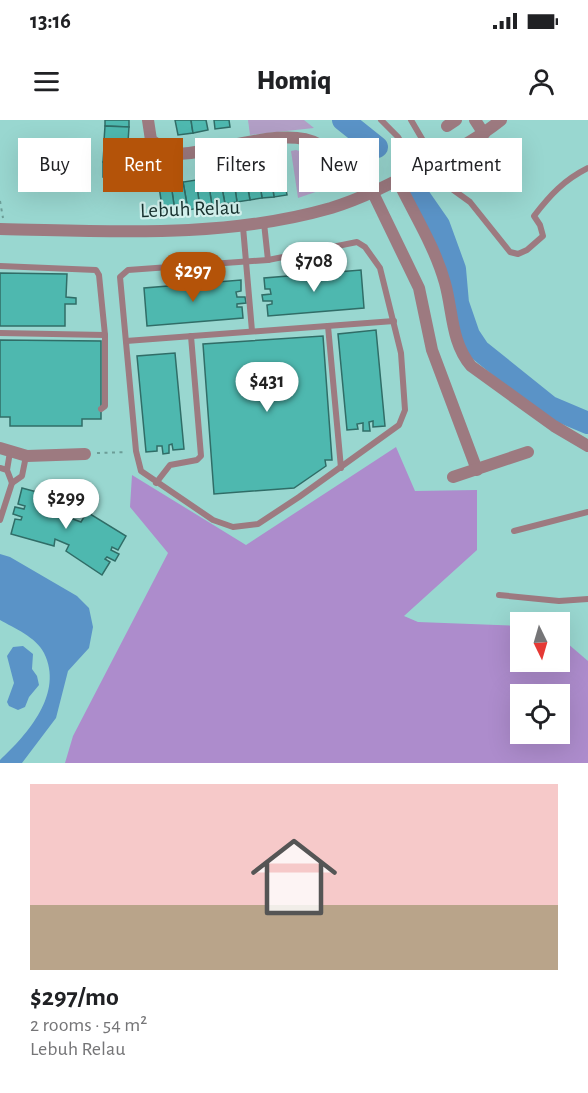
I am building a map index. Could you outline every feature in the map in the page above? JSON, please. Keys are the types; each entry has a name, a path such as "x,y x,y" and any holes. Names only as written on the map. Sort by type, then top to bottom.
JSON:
{"street":[{"path":"148,120 151,140 171,154 274,139 309,139 373,193 419,288 432,350 477,470"},
{"path":"475,120 484,134"},
{"name":"Lebuh Relau","path":"477,138 501,120"},
{"name":"Lebuh Relau","path":"3,229 154,231 243,227 333,207 391,184"},
{"path":"403,192 441,274 461,354 480,373 554,426 588,446"},
{"path":"5,450 27,456 85,454"},
{"path":"453,477 528,452"}],"lane":[{"path":"381,120 399,138"},
{"path":"411,120 421,138"},
{"path":"456,192 470,202 510,252 518,255 543,236 534,216 555,189 588,168"},
{"path":"264,223 268,260"},
{"path":"243,227 252,332"},
{"path":"357,242 365,247 380,268 394,321 401,353 405,410 399,425 265,521 233,527 213,520 156,483 141,471 137,463 120,277 128,270 246,262 268,260 357,242"},
{"path":"0,266 96,270 99,274 105,335 105,406 101,409"},
{"path":"126,341 394,321"},
{"path":"328,326 341,468"},
{"path":"0,333 105,335"},
{"path":"156,483 170,465 197,460 201,456 191,336"},
{"path":"5,450 4,469 12,483"},
{"path":"0,520 12,483 22,476 27,456"},
{"path":"514,531 588,512"},
{"path":"499,595 559,602 588,599"}],"path":[{"path":"0,201 3,229"},
{"path":"85,454 129,451"}],"shaded area":[{"path":"248,120 304,120 314,128 250,135"},
{"path":"291,151 299,151 299,192 316,192 298,198"},
{"path":"396,447 415,491 477,490 477,550 404,616 418,622 510,626 510,672 570,672 570,646 588,661 588,763 65,763 73,736 168,553 130,507 132,475 246,545"}],"water":[{"path":"0,554 10,557 77,596 89,608 93,627 89,648 68,671 56,718 22,763 0,763 0,760 22,738 40,712 50,683 49,668 44,653 36,642 0,620"},
{"path":"23,646 33,654 32,669 39,685 29,697 25,707 18,710 9,706 7,702 14,683 7,656 13,647"}],"building":[{"path":"105,120 129,120 129,127 105,126"},
{"path":"175,120 191,120 193,133 178,135"},
{"path":"191,120 206,120 208,130 193,133"},
{"path":"214,120 229,120 230,127 215,129"},
{"path":"105,126 129,127 128,138 104,138"},
{"path":"195,180 195,192 198,192 200,208 188,210 183,182"},
{"path":"183,182 188,210 175,212 172,192 183,192"},
{"path":"160,192 172,192 175,212 163,214"},
{"path":"198,192 210,192 212,206 200,208"},
{"path":"210,192 223,192 225,204 212,206"},
{"path":"223,192 236,192 237,202 225,204"},
{"path":"236,192 249,192 250,200 237,202"},
{"path":"249,192 261,192 262,198 250,200"},
{"path":"261,192 273,192 274,197 262,198"},
{"path":"273,192 286,192 287,195 274,197"},
{"path":"361,270 364,308 268,316 267,305 272,304 272,301 263,301 262,295 271,294 270,289 265,289 264,278"},
{"path":"0,273 67,274 66,297 76,298 76,304 65,304 65,326 0,326"},
{"path":"241,280 241,291 236,292 237,297 245,297 246,303 237,304 237,307 242,307 243,318 147,326 144,288"},
{"path":"376,330 385,426 373,427 373,421 369,422 370,431 363,431 363,423 357,424 358,429 347,430 338,334"},
{"path":"323,336 332,460 325,460 326,466 294,488 214,494 203,344"},
{"path":"0,340 101,341 101,419 82,419 82,426 10,426 10,417 0,417"},
{"path":"175,353 184,449 173,450 172,444 169,445 169,453 163,454 162,446 157,446 157,451 146,452 137,356"},
{"path":"22,488 67,500 62,515 81,522 87,512 126,536 118,550 112,547 111,550 119,554 115,561 107,557 105,559 110,562 102,575 66,551 69,545 55,539 54,546 11,534 15,519 21,520 22,517 13,514 15,507 24,509 25,506 18,504"}],"waterway":[{"path":"343,120 366,138"},
{"path":"416,192 439,225 455,269 458,303 469,335 479,350 550,407 588,423"}]}
